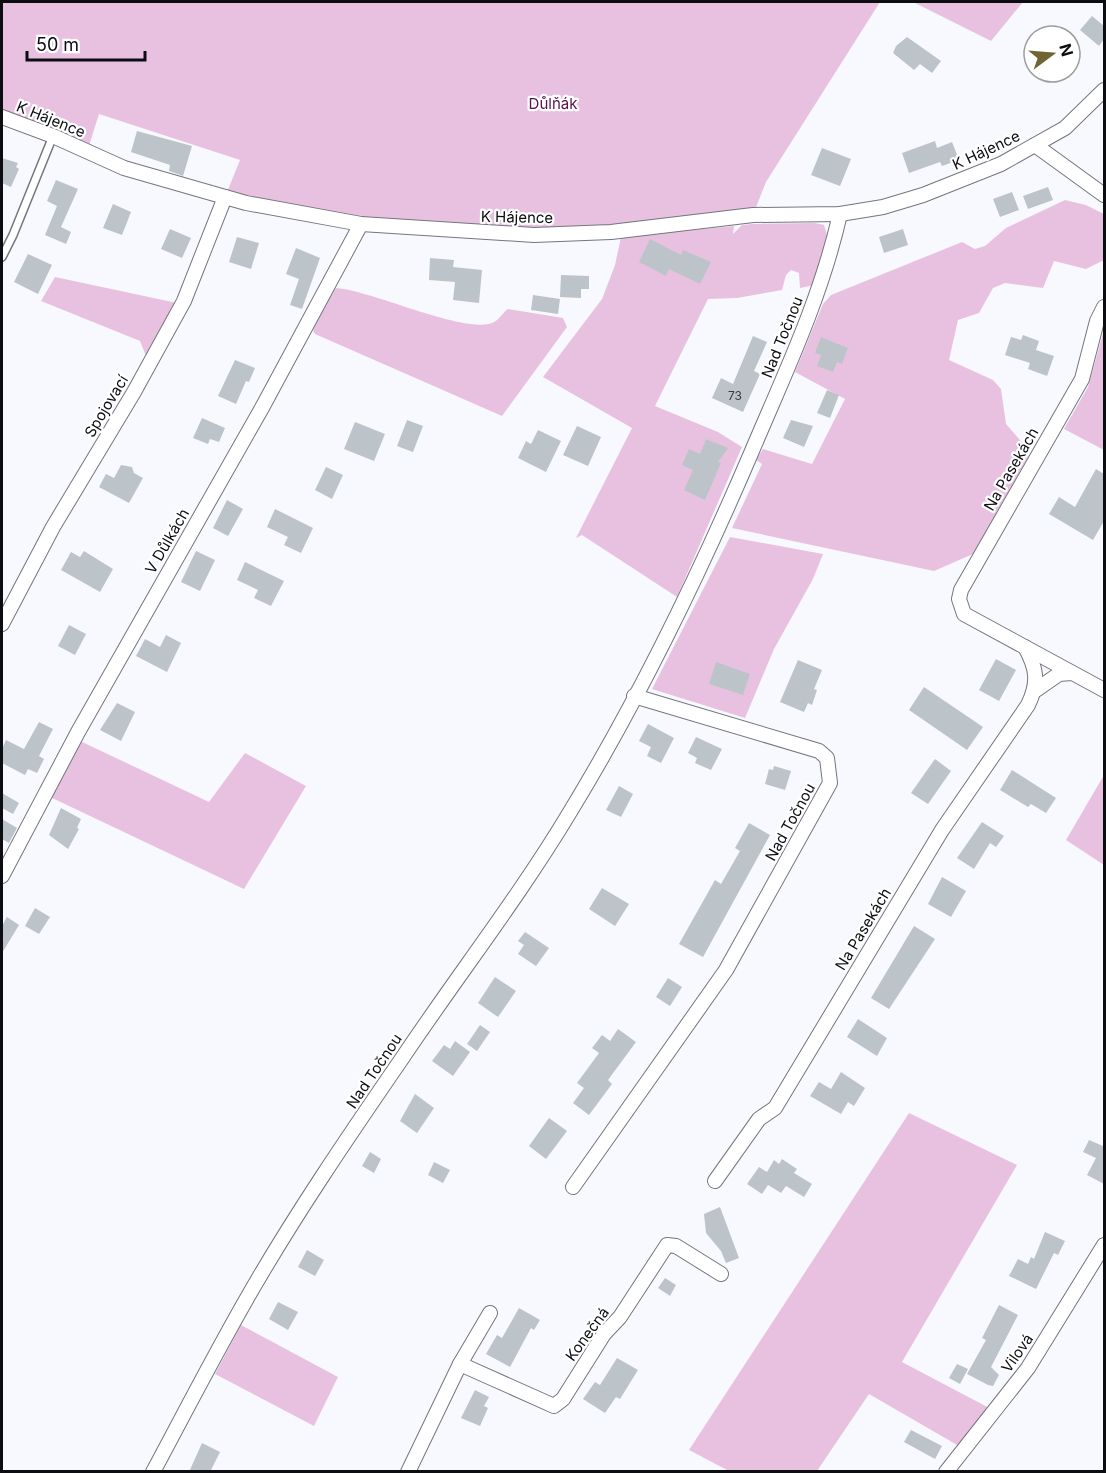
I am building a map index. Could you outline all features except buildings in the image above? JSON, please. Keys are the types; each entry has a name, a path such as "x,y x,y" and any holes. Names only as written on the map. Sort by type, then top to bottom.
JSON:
{"street":[{"path":"1104,90 1065,128 1035,145 1104,195"},
{"name":"K Hájence","path":"2,117 53,136 124,168 225,197 361,224 534,235 611,232 753,215 840,214 882,207 923,195 1001,164 1035,145"},
{"name":"Spojovací","path":"2,624 53,527 134,392 184,301 225,197"},
{"name":"Nad Točnou","path":"153,1472 248,1297 402,1057 502,916 570,812 634,696 706,556 800,344 829,263 840,214"},
{"name":"V Důlkách","path":"2,876 78,732 256,419 361,224"},
{"name":"Na Pasekách","path":"1104,307 1097,321 1082,379 961,590 959,599 964,614 1104,690"},
{"path":"1025,647 1035,666 1036,690"},
{"name":"Na Pasekách","path":"715,1181 759,1119 775,1108 942,830 1036,690 1059,674 1072,673"},
{"name":"Nad Točnou","path":"573,1187 726,970 830,783 827,758 819,751 634,696"},
{"name":"Konečná","path":"460,1364 554,1406 563,1400 604,1334 620,1317 667,1245 676,1246 721,1274"},
{"name":"Vilová","path":"946,1472 1028,1368 1104,1245"},
{"path":"408,1472 460,1364 490,1313"}],"lane":[{"path":"2,257 53,136"}],"green space":[{"name":"Důlňák","path":"2,2 880,2 766,182 753,215 620,231 361,224 225,197 240,160 99,114 87,152 2,118"},
{"path":"913,2 1023,2 991,41"},
{"path":"1065,200 1086,205 1104,214 1104,260 1086,269 1054,261 1043,288 1005,283 993,288 979,313 958,320 949,360 993,380 1001,389 1006,424 1026,447 1028,457 973,554 934,571 732,528 762,464 756,460 763,449 812,464 845,399 795,372 823,304 831,295 962,242 975,249 985,246 1006,228"},
{"path":"815,223 824,225 828,238 815,285 800,288 799,273 791,270 786,275 782,290 737,298 708,299 655,406 718,432 742,447 677,597 582,535 576,538 632,428 543,377 602,299 615,265 621,237 734,226 733,234 742,225"},
{"path":"55,277 177,303 146,356 140,341 41,301"},
{"path":"336,288 372,296 463,323 481,325 494,322 508,309 563,318 567,327 502,416 315,334 313,331 320,312"},
{"path":"1104,330 1104,450 1064,429 1088,387"},
{"path":"730,537 823,554 813,579 774,649 745,718 652,689"},
{"path":"78,740 209,802 245,753 306,786 244,889 50,797"},
{"path":"1104,775 1104,865 1066,840"},
{"path":"909,1113 1017,1165 902,1362 995,1411 964,1449 869,1394 817,1471 729,1471 689,1450"},
{"path":"241,1325 338,1377 314,1426 215,1374"}]}
